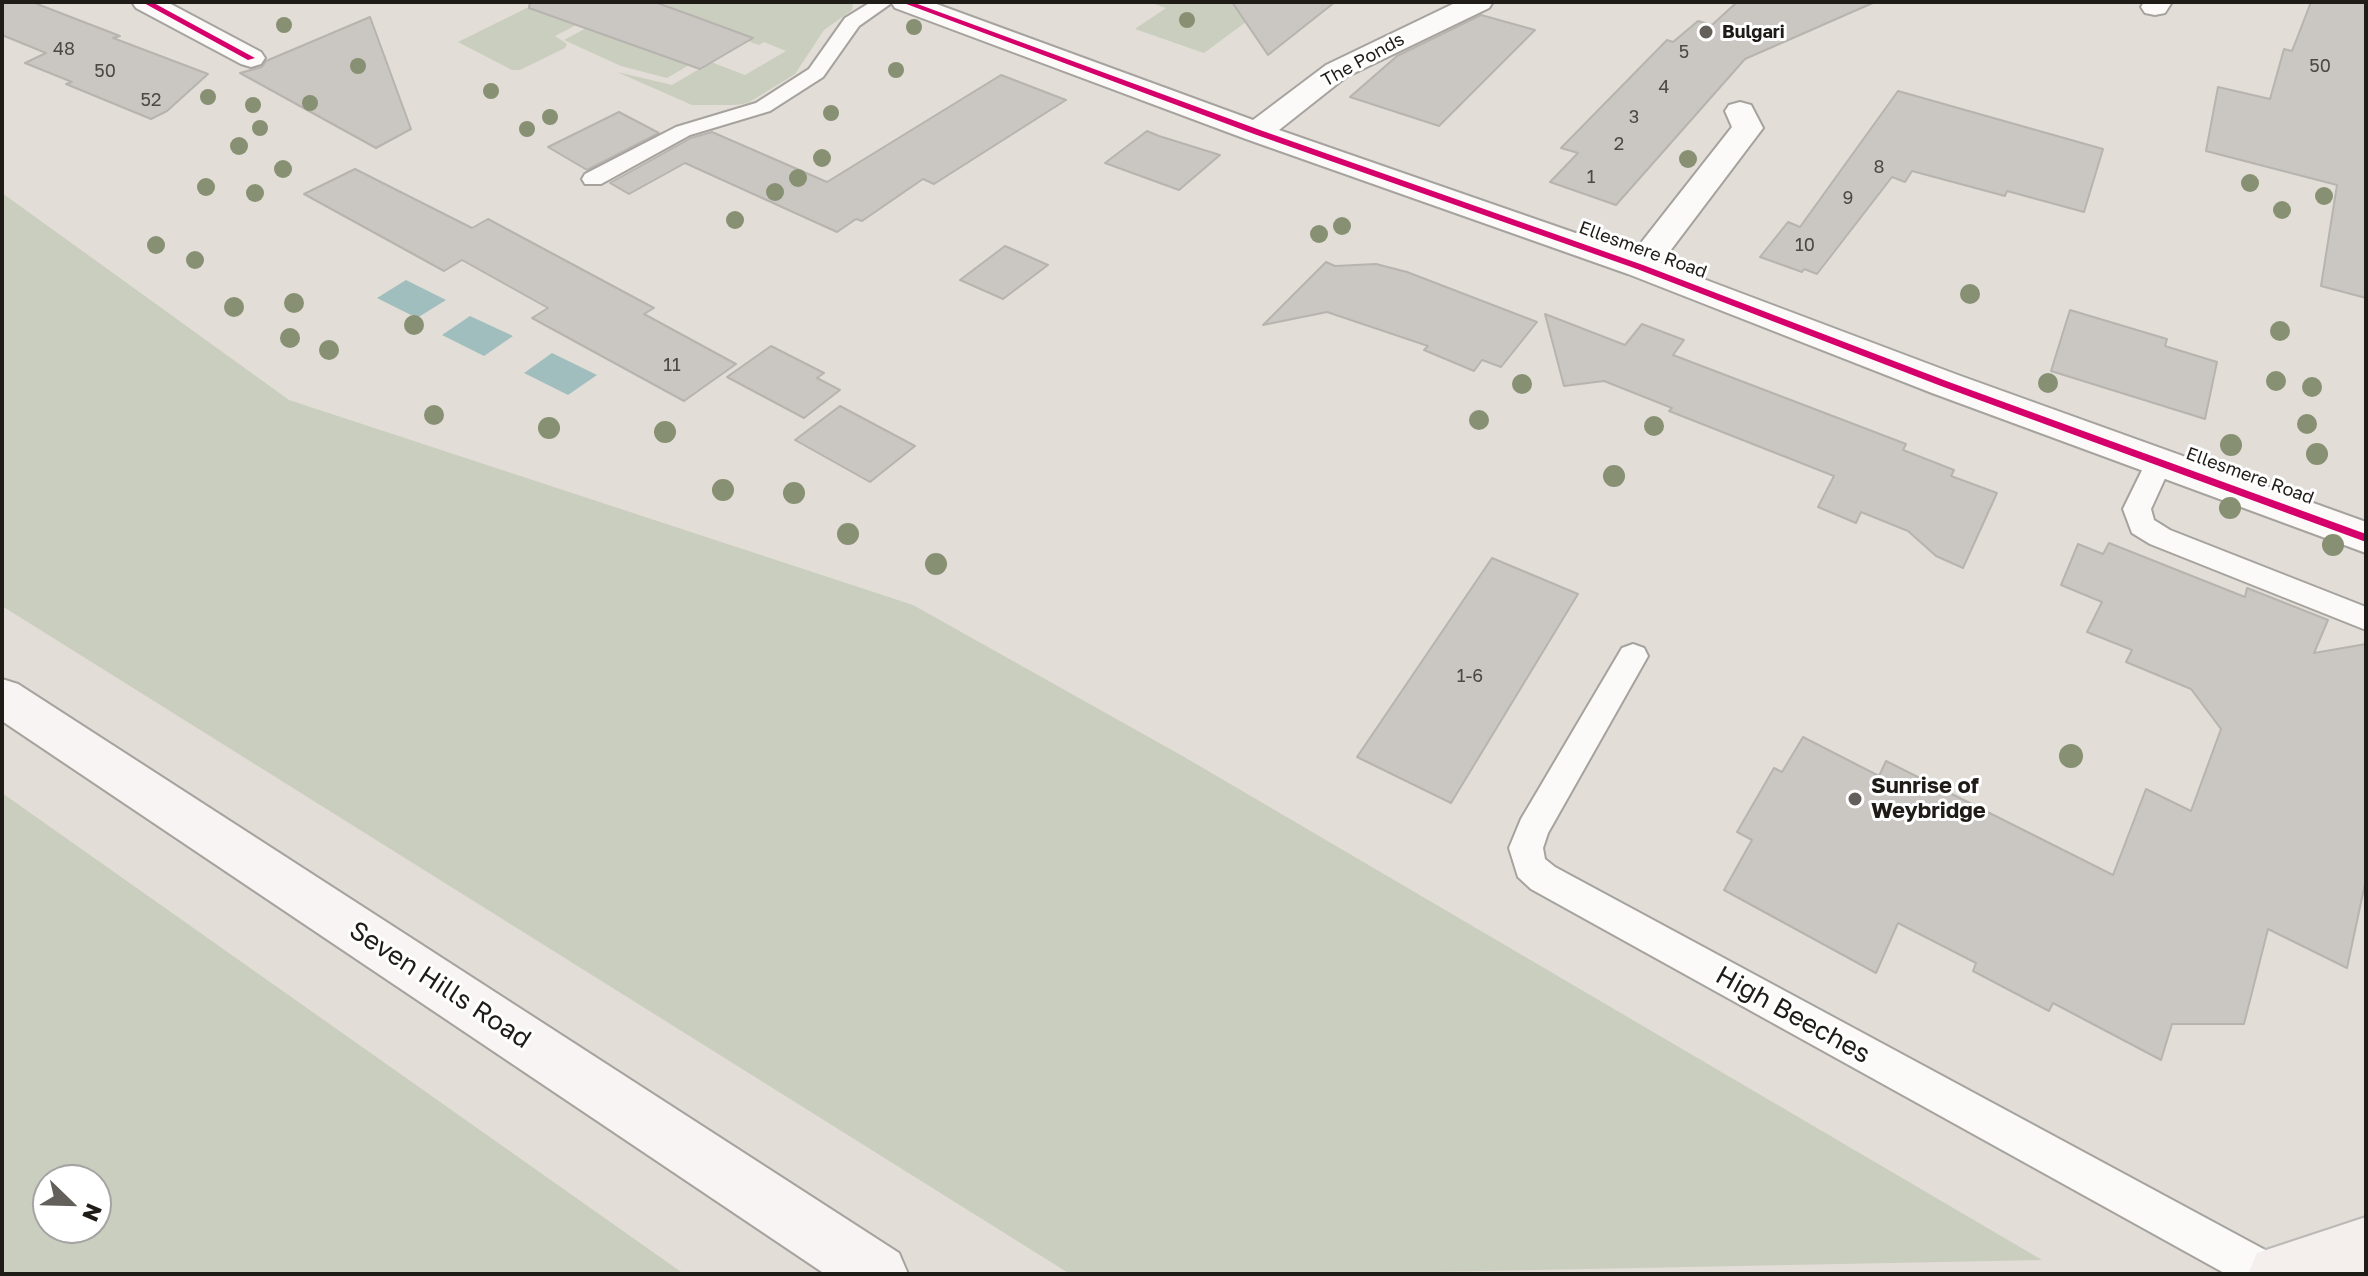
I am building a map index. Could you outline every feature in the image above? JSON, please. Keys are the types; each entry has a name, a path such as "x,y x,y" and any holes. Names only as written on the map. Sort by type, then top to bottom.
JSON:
{"main road":[{"name":"Seven Hills Road","path":"2,697 878,1274"},
{"path":"2278,1274 2366,1247"}],"street":[{"path":"146,2 251,58"},
{"name":"The Ponds","path":"1257,132 1336,71 1479,2"},
{"name":"Ellesmere Road","path":"905,3 1257,132 1640,267 2366,538"},
{"path":"1640,267 1748,128 1740,111"}],"lane":[{"path":"593,179 683,131 763,107 816,73 831,56 852,22 905,3"},
{"path":"2159,463 2137,509 2142,526 2160,537 2366,619"},
{"name":"High Beeches","path":"1633,656 1533,829 1526,848 1530,867 1543,878 2267,1274"}],"green space":[{"path":"539,2 582,22 555,36 567,44 565,48 520,70 512,70 458,42"},
{"path":"660,2 853,2 852,10 824,30 795,74 748,103 736,105 692,105 617,72 672,85 711,62 745,75 786,51 764,42 759,45 725,33 689,65 667,78 621,66 564,40 603,19 635,31 676,9"},
{"path":"1149,2 1273,2 1204,53 1135,29 1166,8"},
{"path":"2,193 289,400 913,605 1186,758 2042,1260 1332,1274 1070,1274 2,606"},
{"path":"2,793 684,1274 2,1274"}],"water":[{"path":"406,280 446,300 417,318 377,298"},
{"path":"470,316 513,336 484,356 442,335"},
{"path":"552,353 597,375 568,395 524,373"}],"building":[{"path":"2,2 32,2 120,36 113,38 208,74 167,111 151,119 66,84 72,82 25,63 46,53 2,35"},
{"path":"530,2 655,2 753,38 700,69 529,8"},
{"path":"1232,2 1335,2 1268,55"},
{"path":"1737,2 1875,2 1745,59 1616,205 1550,182 1578,153 1561,148 1667,40 1673,42 1698,21 1712,25"},
{"path":"2311,2 2366,2 2366,298 2321,286 2337,185 2206,151 2218,87 2270,99 2284,49 2292,51"},
{"path":"1481,15 1535,30 1439,126 1350,97 1397,56"},
{"path":"370,17 411,129 376,148 240,73 262,67 266,61"},
{"path":"1001,75 1066,100 934,184 923,179 862,221 856,219 837,232 685,163 629,194 610,183 691,138 712,132 827,182"},
{"path":"1898,91 2103,149 2084,212 2007,191 2005,196 1912,171 1905,182 1892,177 1817,274 1760,257 1788,222 1800,227"},
{"path":"619,112 659,133 587,170 548,147"},
{"path":"1147,131 1220,155 1179,190 1105,163"},
{"path":"355,169 472,228 488,219 654,308 644,314 736,364 684,401 532,318 548,308 462,260 444,271 304,194"},
{"path":"1005,246 1048,265 1003,299 960,280"},
{"path":"1326,262 1335,266 1376,264 1407,272 1537,322 1501,367 1482,360 1474,371 1424,350 1428,346 1327,312 1263,325"},
{"path":"2070,310 2167,339 2165,346 2217,362 2205,419 2051,371"},
{"path":"1545,314 1625,345 1642,324 1684,340 1673,355 1906,444 1903,450 1954,470 1951,476 1997,493 1963,568 1936,556 1908,531 1861,512 1856,523 1818,507 1834,476 1669,411 1672,408 1604,381 1564,386"},
{"path":"771,346 824,373 817,378 840,390 804,418 727,377"},
{"path":"840,406 915,446 870,482 795,440"},
{"name":"Sunrise of Weybridge","path":"2109,543 2245,597 2247,588 2328,620 2314,653 2366,644 2366,879 2347,968 2268,929 2244,1024 2172,1024 2161,1060 2053,1003 2049,1011 1973,971 1976,963 1898,923 1876,973 1724,890 1752,840 1737,832 1774,768 1782,772 1803,737 1879,776 1886,761 2113,875 2146,789 2191,811 2221,729 2191,689 2126,662 2132,650 2087,632 2102,602 2061,585 2078,544 2103,554"},
{"path":"1492,558 1578,594 1451,803 1357,757"}],"cycle path":[{"path":"146,2 251,58"},
{"path":"905,2 1257,132 1640,267 1945,384 2366,538"}],"place":[{"name":"Bulgari","path":"1706,32"},
{"name":"Sunrise of Weybridge","path":"1855,799"}]}
